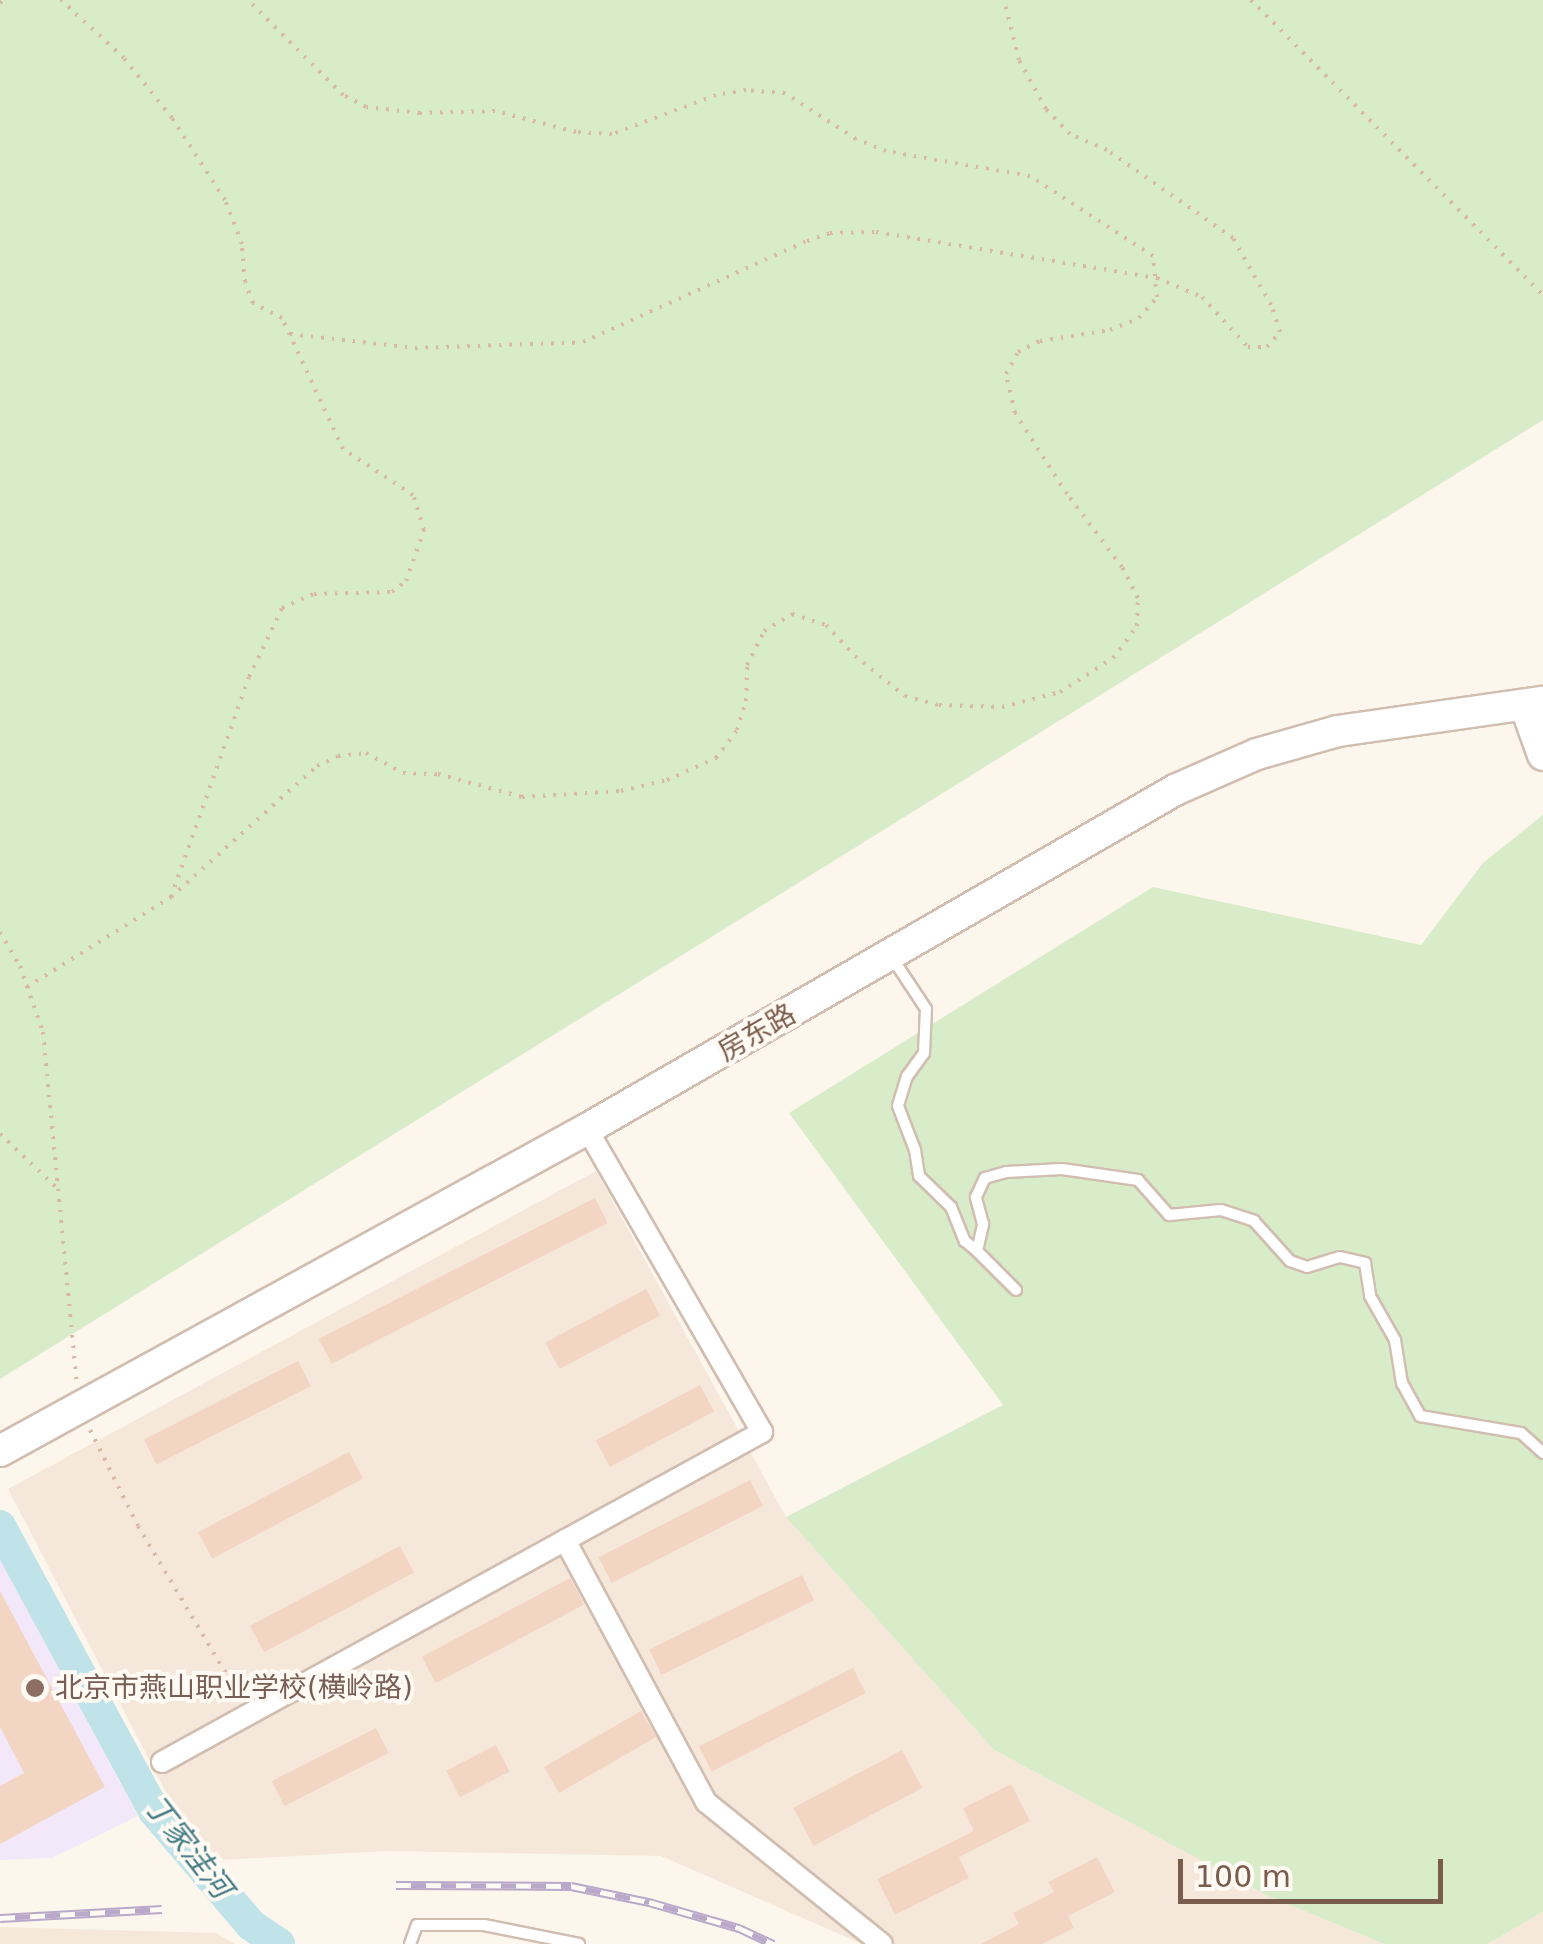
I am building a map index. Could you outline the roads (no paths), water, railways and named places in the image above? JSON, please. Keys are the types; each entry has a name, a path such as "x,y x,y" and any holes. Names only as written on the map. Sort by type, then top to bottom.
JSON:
{"main road":[{"path":"1534,704 1543,756"},
{"name":"房东路","path":"2,1450 586,1129 1175,790 1257,754 1338,732 1534,704"}],"street":[{"path":"162,1762 762,1432 586,1129"},
{"path":"565,1540 706,1802 882,1944"}],"lane":[{"path":"891,956 926,1010 924,1052 907,1076 898,1106 915,1150 919,1176 951,1206 965,1240 1016,1290"},
{"path":"977,1251 983,1224 976,1197 984,1178 1006,1172 1062,1169 1138,1180 1169,1216 1221,1210 1254,1221 1290,1261 1307,1267 1340,1257 1365,1263 1370,1296 1396,1340 1402,1383 1420,1416 1521,1433 1543,1452"},
{"path":"410,1944 416,1925 484,1925 579,1944"}],"waterway":[{"name":"丁家洼河","path":"0,1526 154,1811 251,1925 279,1944"}],"railway":[{"path":"396,1885 571,1886 649,1902 739,1928 774,1944"},
{"path":"0,1918 162,1909"}],"place":[{"name":"北京市燕山职业学校(横岭路)","path":"35,1688"}]}
